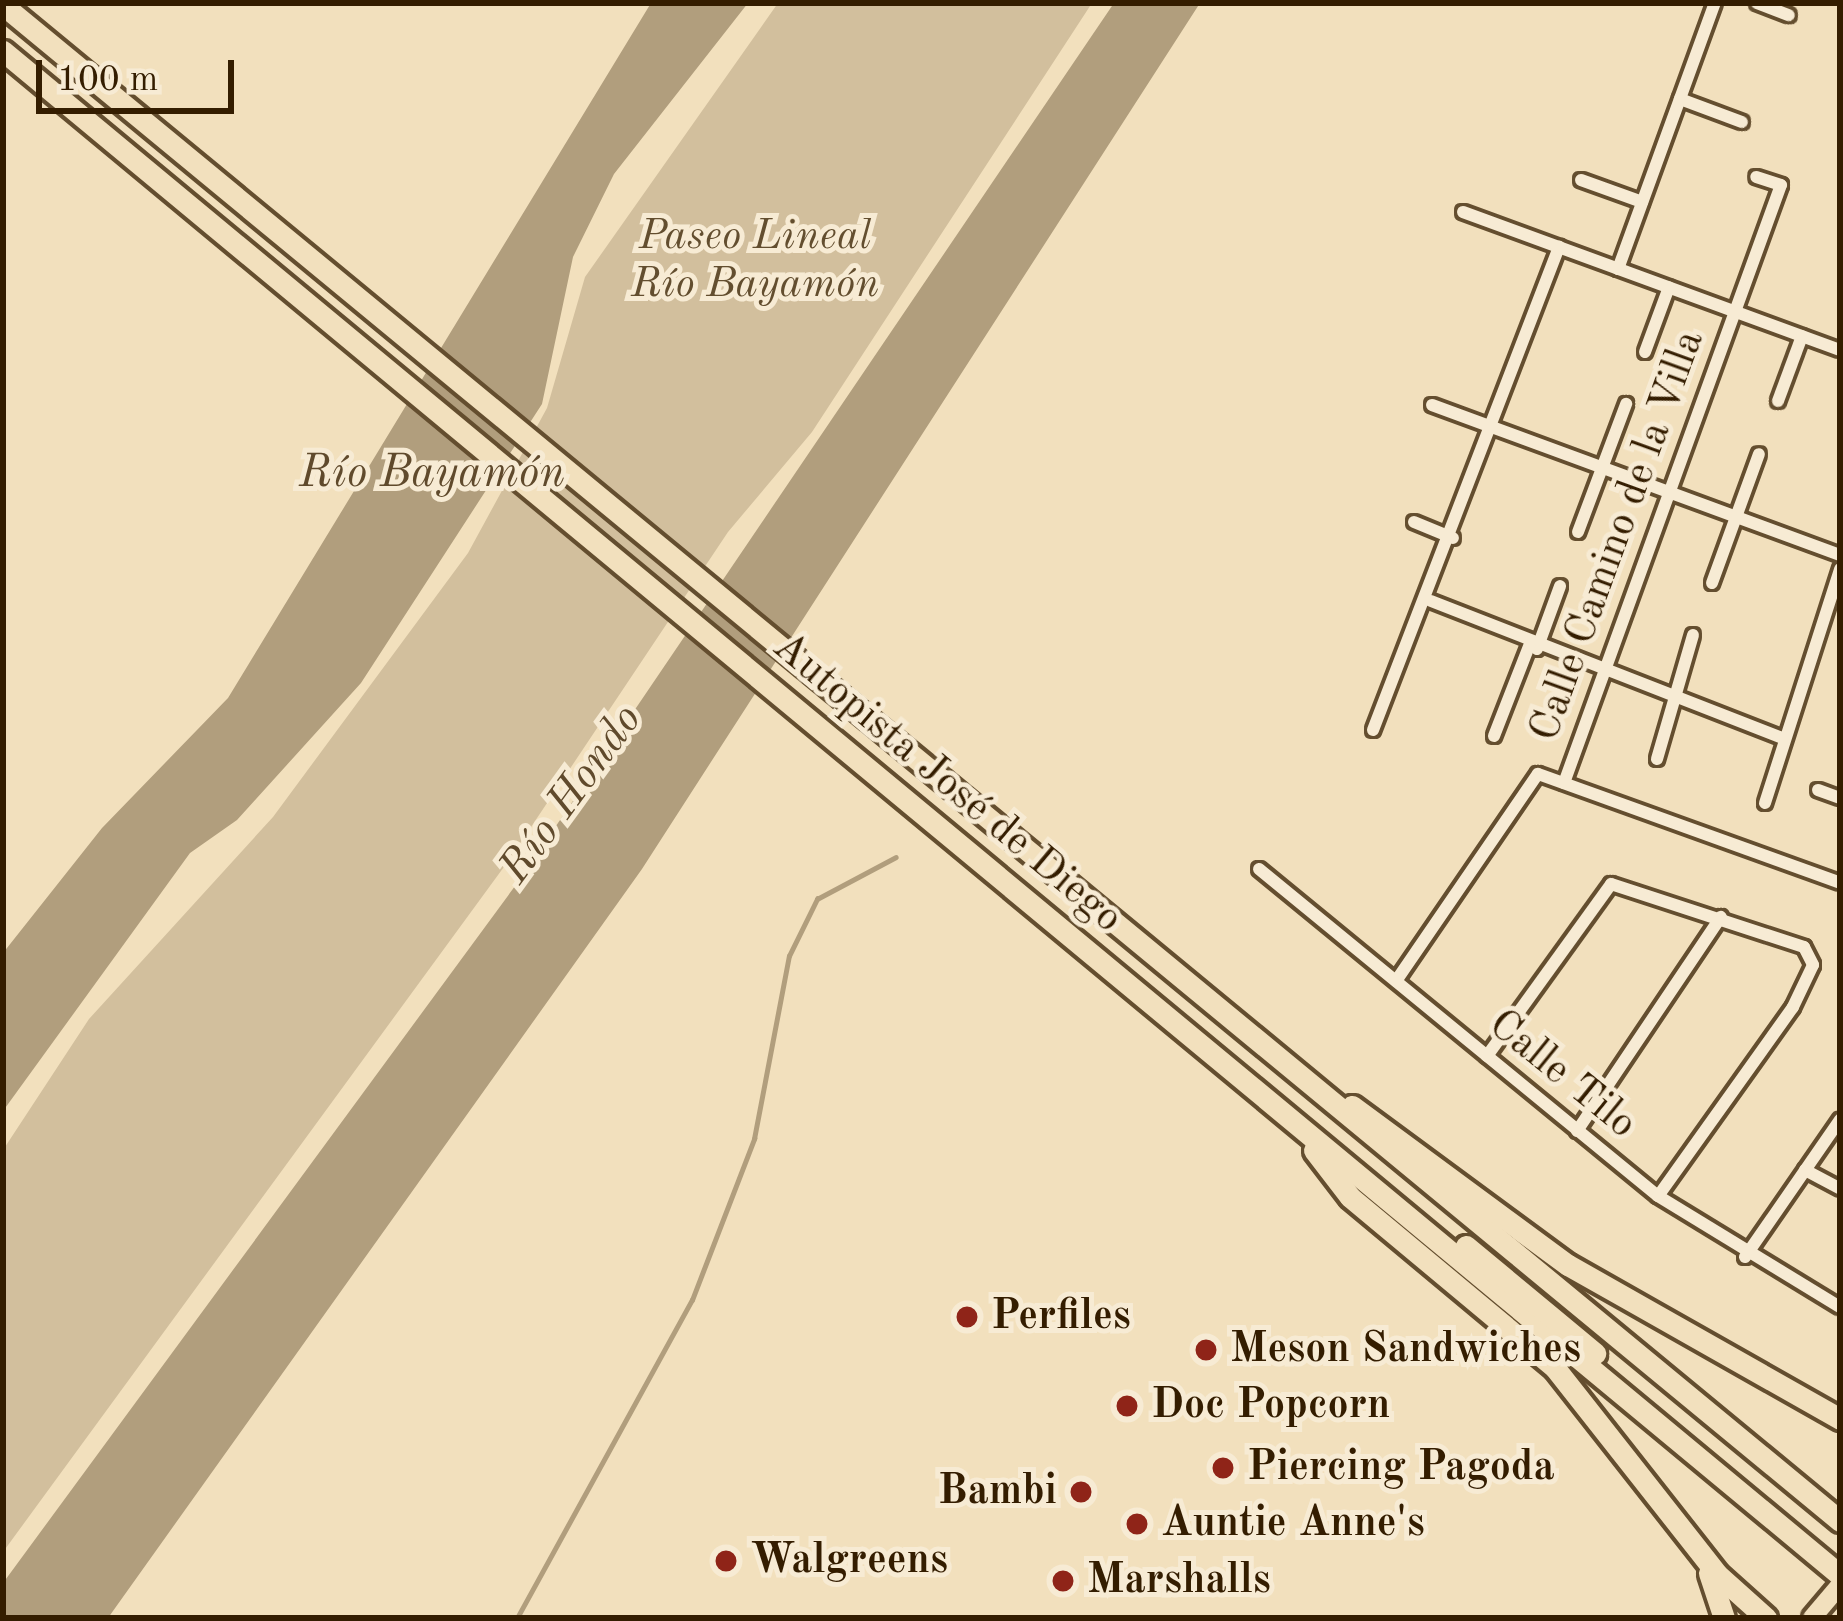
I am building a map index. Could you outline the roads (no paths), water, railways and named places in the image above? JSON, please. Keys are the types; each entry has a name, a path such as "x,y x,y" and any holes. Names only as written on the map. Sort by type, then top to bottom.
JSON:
{"highway":[{"name":"Autopista José de Diego","path":"3,5 1315,1088 1829,1532 1840,1575"},
{"name":"Autopista José de Diego","path":"3,51 1292,1120 1829,1532"},
{"path":"900,748 990,836 1829,1532 1840,1556"},
{"path":"1228,1068 1299,1108 1829,1532"},
{"path":"1315,1088 1394,1127 1568,1265 1840,1419"},
{"path":"1292,1120 1350,1197 1568,1382 1702,1556 1766,1618"},
{"path":"1806,1398 1840,1409"},
{"path":"1702,1556 1724,1618"}],"main road":[{"path":"1812,1618 1840,1585"}],"street":[{"path":"1618,269 1715,3"},
{"path":"1756,3 1790,15"},
{"path":"1680,99 1742,122"},
{"name":"Calle Camino de la Villa","path":"1564,783 1781,185 1756,177"},
{"path":"1581,180 1642,202"},
{"path":"1463,212 1840,350"},
{"path":"1373,730 1411,626 1431,601 1559,248"},
{"path":"1645,352 1669,287"},
{"path":"1778,401 1802,336"},
{"path":"1578,532 1626,404"},
{"path":"1432,405 1840,555"},
{"path":"1712,583 1759,454"},
{"path":"1414,523 1453,538"},
{"path":"1765,802 1780,737 1840,569"},
{"path":"1494,736 1560,586"},
{"path":"1431,601 1533,647 1780,737"},
{"path":"1657,759 1671,697 1693,635"},
{"path":"1396,981 1502,834 1526,778 1564,783 1840,883"},
{"path":"1818,790 1839,796"},
{"name":"Calle Tilo","path":"1259,869 1658,1196 1745,1257 1840,1307"},
{"path":"1487,1056 1611,884 1804,947 1814,965 1658,1196"},
{"path":"1577,1131 1721,917"},
{"path":"1745,1257 1840,1120"},
{"path":"1805,1170 1840,1189"}],"water":[{"name":"Río Bayamón","path":"651,3 748,3 614,174 573,257 542,404 361,683 237,820 190,853 3,1111 3,953 102,828 228,698"},
{"path":"1114,3 1200,3 642,869 108,1618 3,1618 3,1583 518,882"}],"waterway":[{"path":"517,1618 692,1300 754,1139 789,956 817,899 896,857"}],"place":[{"name":"Perfiles","path":"967,1317"},
{"name":"Meson Sandwiches","path":"1206,1350"},
{"name":"Doc Popcorn","path":"1127,1406"},
{"name":"Piercing Pagoda","path":"1223,1468"},
{"name":"Bambi","path":"1081,1492"},
{"name":"Auntie Anne's","path":"1137,1524"},
{"name":"Walgreens","path":"726,1561"},
{"name":"Marshalls","path":"1063,1581"}],"park label":[{"name":"Paseo Lineal Río Bayamón","path":"755,261"}],"water label":[{"name":"Río Hondo","path":"572,795"}]}
